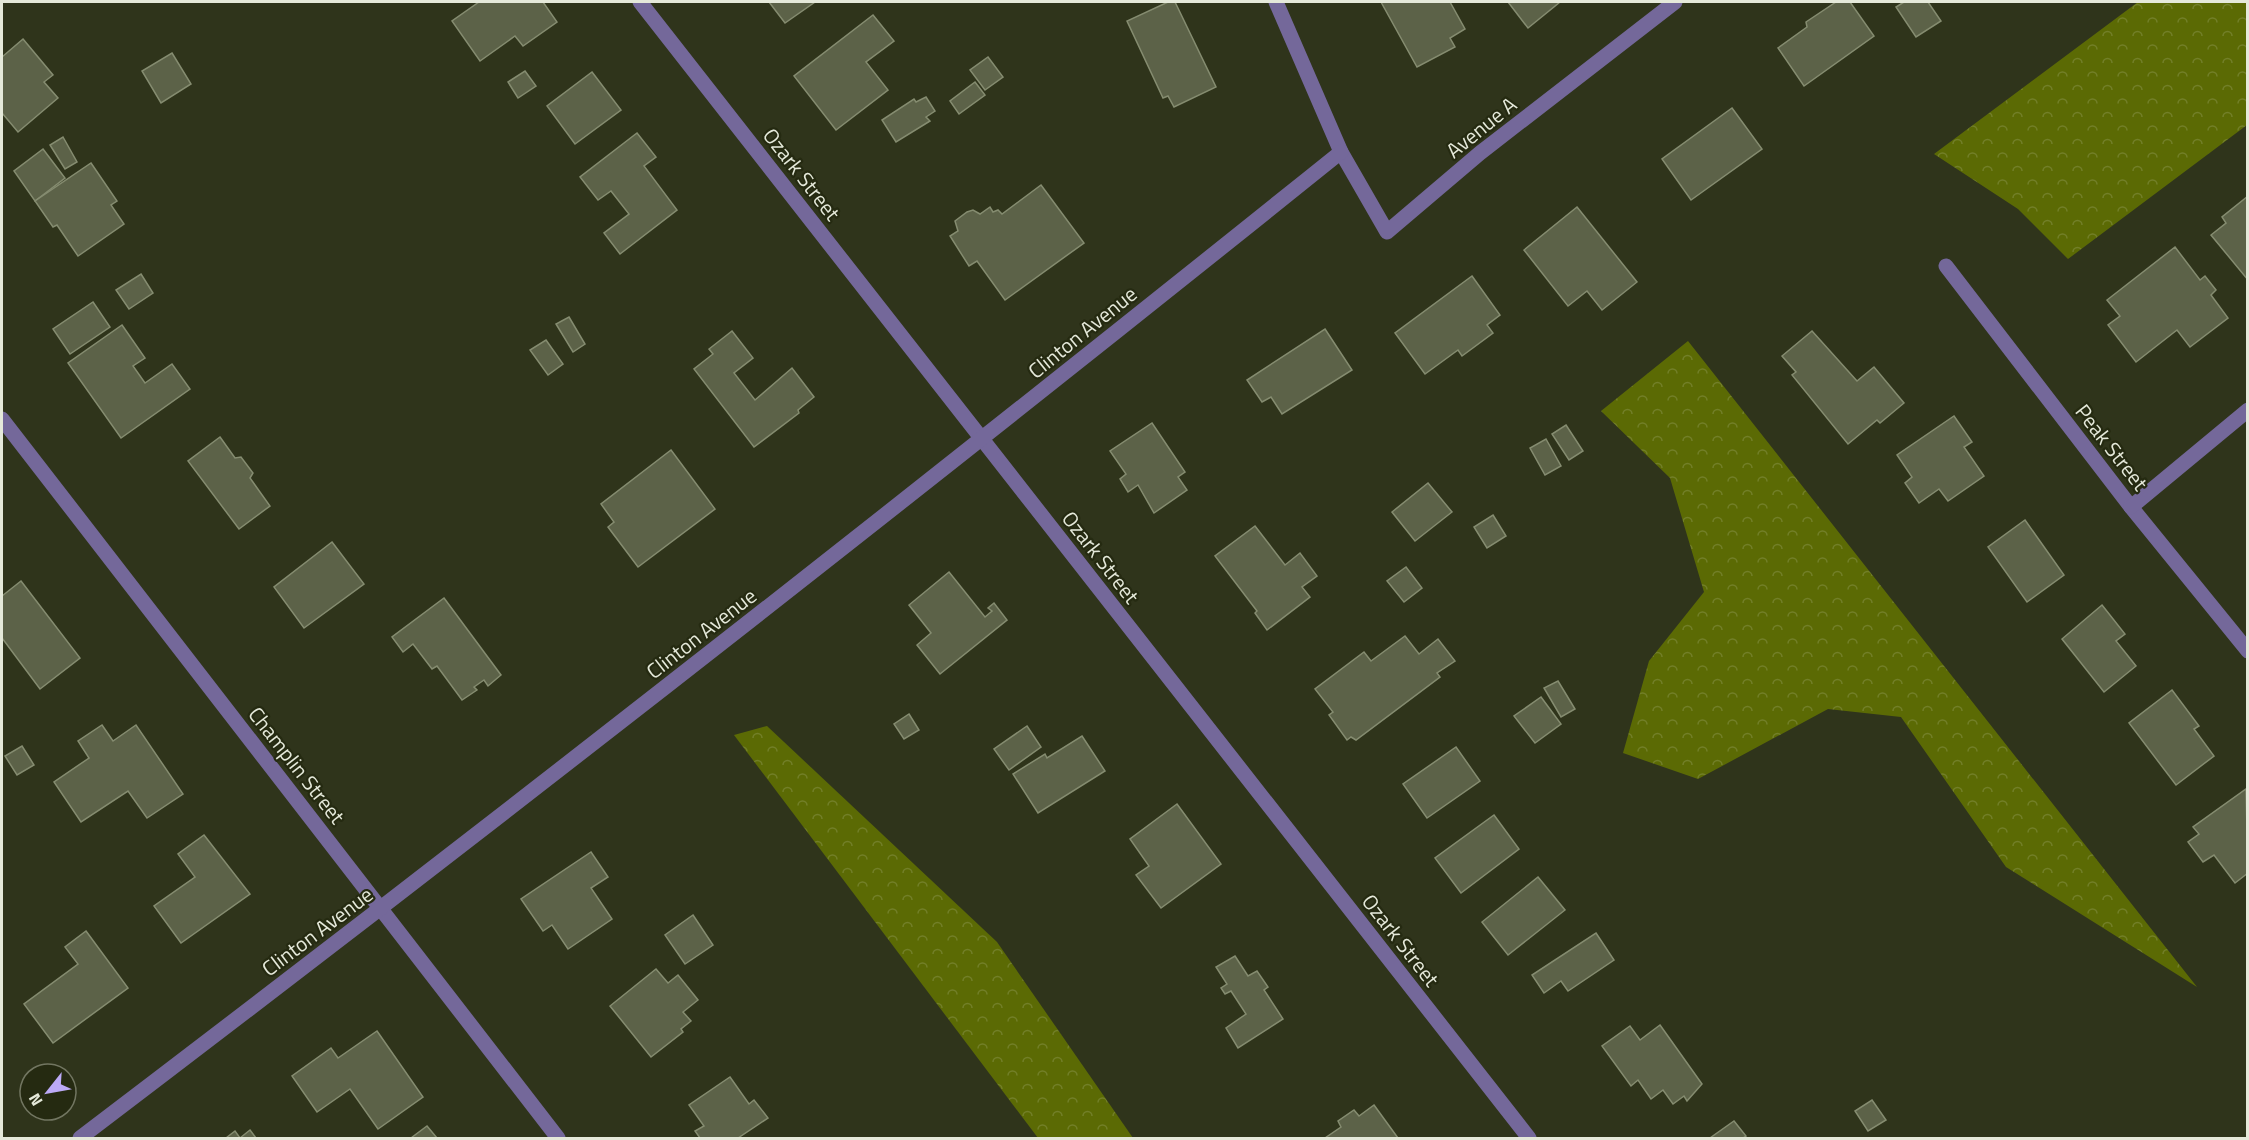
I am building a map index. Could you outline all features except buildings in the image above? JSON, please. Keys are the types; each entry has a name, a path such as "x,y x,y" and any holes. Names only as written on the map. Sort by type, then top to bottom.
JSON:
{"street":[{"name":"Ozark Street","path":"640,2 1529,1138"},
{"path":"1276,2 1341,152"},
{"name":"Avenue A","path":"1341,152 1388,232 1480,153 1675,2"},
{"name":"Clinton Avenue","path":"80,1138 382,909 983,439 1341,152"},
{"name":"Peak Street","path":"1946,266 2131,507 2247,651"},
{"path":"2131,507 2247,410"},
{"name":"Champlin Street","path":"2,419 558,1138"}],"green space":[{"path":"2138,2 2247,2 2247,125 2068,259 2018,209 1934,154"},
{"path":"1688,341 2197,987 2006,867 1901,717 1828,709 1698,779 1623,753 1649,661 1704,592 1670,478 1601,411"},
{"path":"767,726 997,942 1133,1138 1038,1138 734,735"}]}
